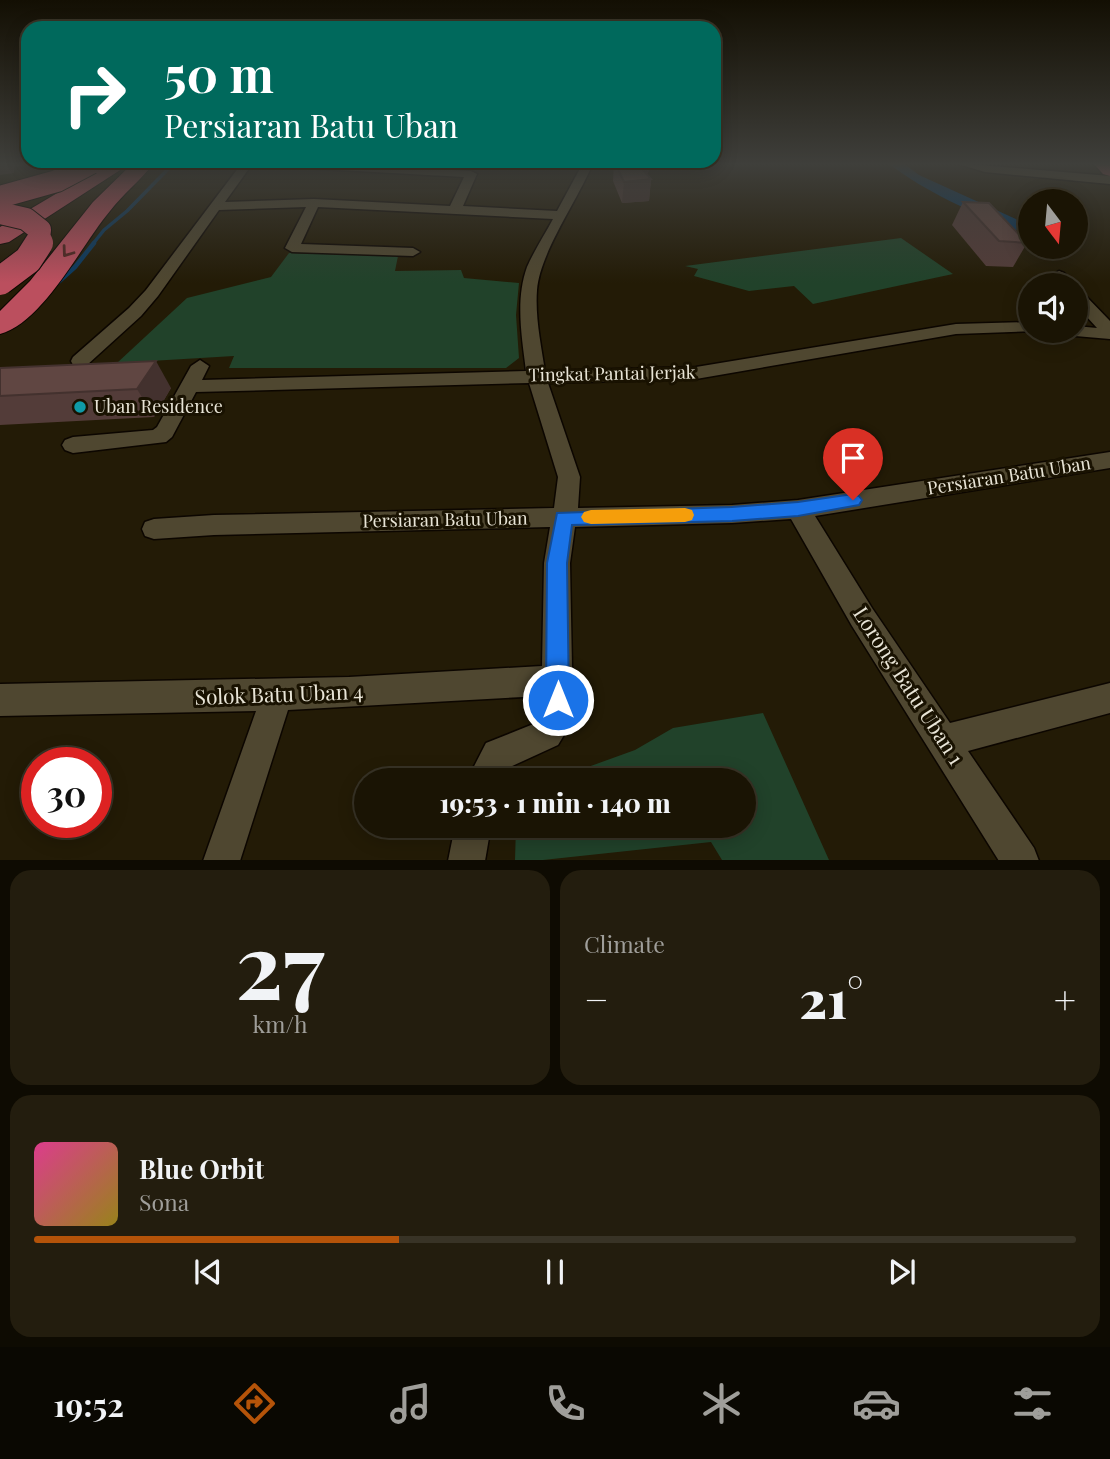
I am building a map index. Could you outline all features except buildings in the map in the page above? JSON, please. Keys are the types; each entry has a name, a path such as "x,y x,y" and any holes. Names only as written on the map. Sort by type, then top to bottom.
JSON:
{"highway":[{"path":"0,222 32,203"},
{"path":"0,237 64,203"},
{"path":"0,325 17,313 41,288 103,203"},
{"path":"0,212 26,219 40,230 41,237 27,261 0,281"}],"street":[{"path":"80,361 144,302 217,203"},
{"path":"455,209 458,203"},
{"path":"491,768 498,755 547,734 557,720 557,563 569,494 569,477 536,376 530,333 529,290 535,267 567,203"},
{"path":"215,206 314,204 561,215"},
{"path":"314,204 292,248 413,252"},
{"path":"1088,308 1110,332"},
{"name":"Tingkat Pantai Jerjak","path":"190,386 705,372 956,329 1018,327"},
{"path":"1088,331 1110,332"},
{"path":"73,445 158,437 165,432 200,366"},
{"name":"Persiaran Batu Uban","path":"154,530 214,525 732,514 798,509 1110,460"},
{"name":"Lorong Batu Uban 1","path":"798,509 862,617 1021,860"},
{"name":"Solok Batu Uban 4","path":"0,700 277,696 454,689 558,680"},
{"path":"221,860 277,696"},
{"path":"944,741 1110,698"},
{"path":"466,860 471,838"}],"green space":[{"path":"901,238 953,274 813,304 794,286 749,291 694,276 698,269 685,266"},
{"path":"289,253 398,256 395,271 461,270 464,278 519,283 516,315 519,358 506,368 229,368 234,356 117,363 187,298 271,277"},
{"path":"763,713 829,860 722,860 711,842 543,860 515,860 516,838 756,838 756,768 585,768 635,750 673,728"}],"water":[{"path":"955,203 981,203 1018,220 1018,231"}],"waterway":[{"path":"92,245 104,230 135,203"},
{"path":"56,284 75,267 94,243"}],"slow traffic":[{"path":"591,517 685,515"}],"place":[{"name":"Uban Residence","path":"80,407"}],"route":[{"path":"558,700 557,563 558,542 564,518 732,514 798,509 853,500"}]}
